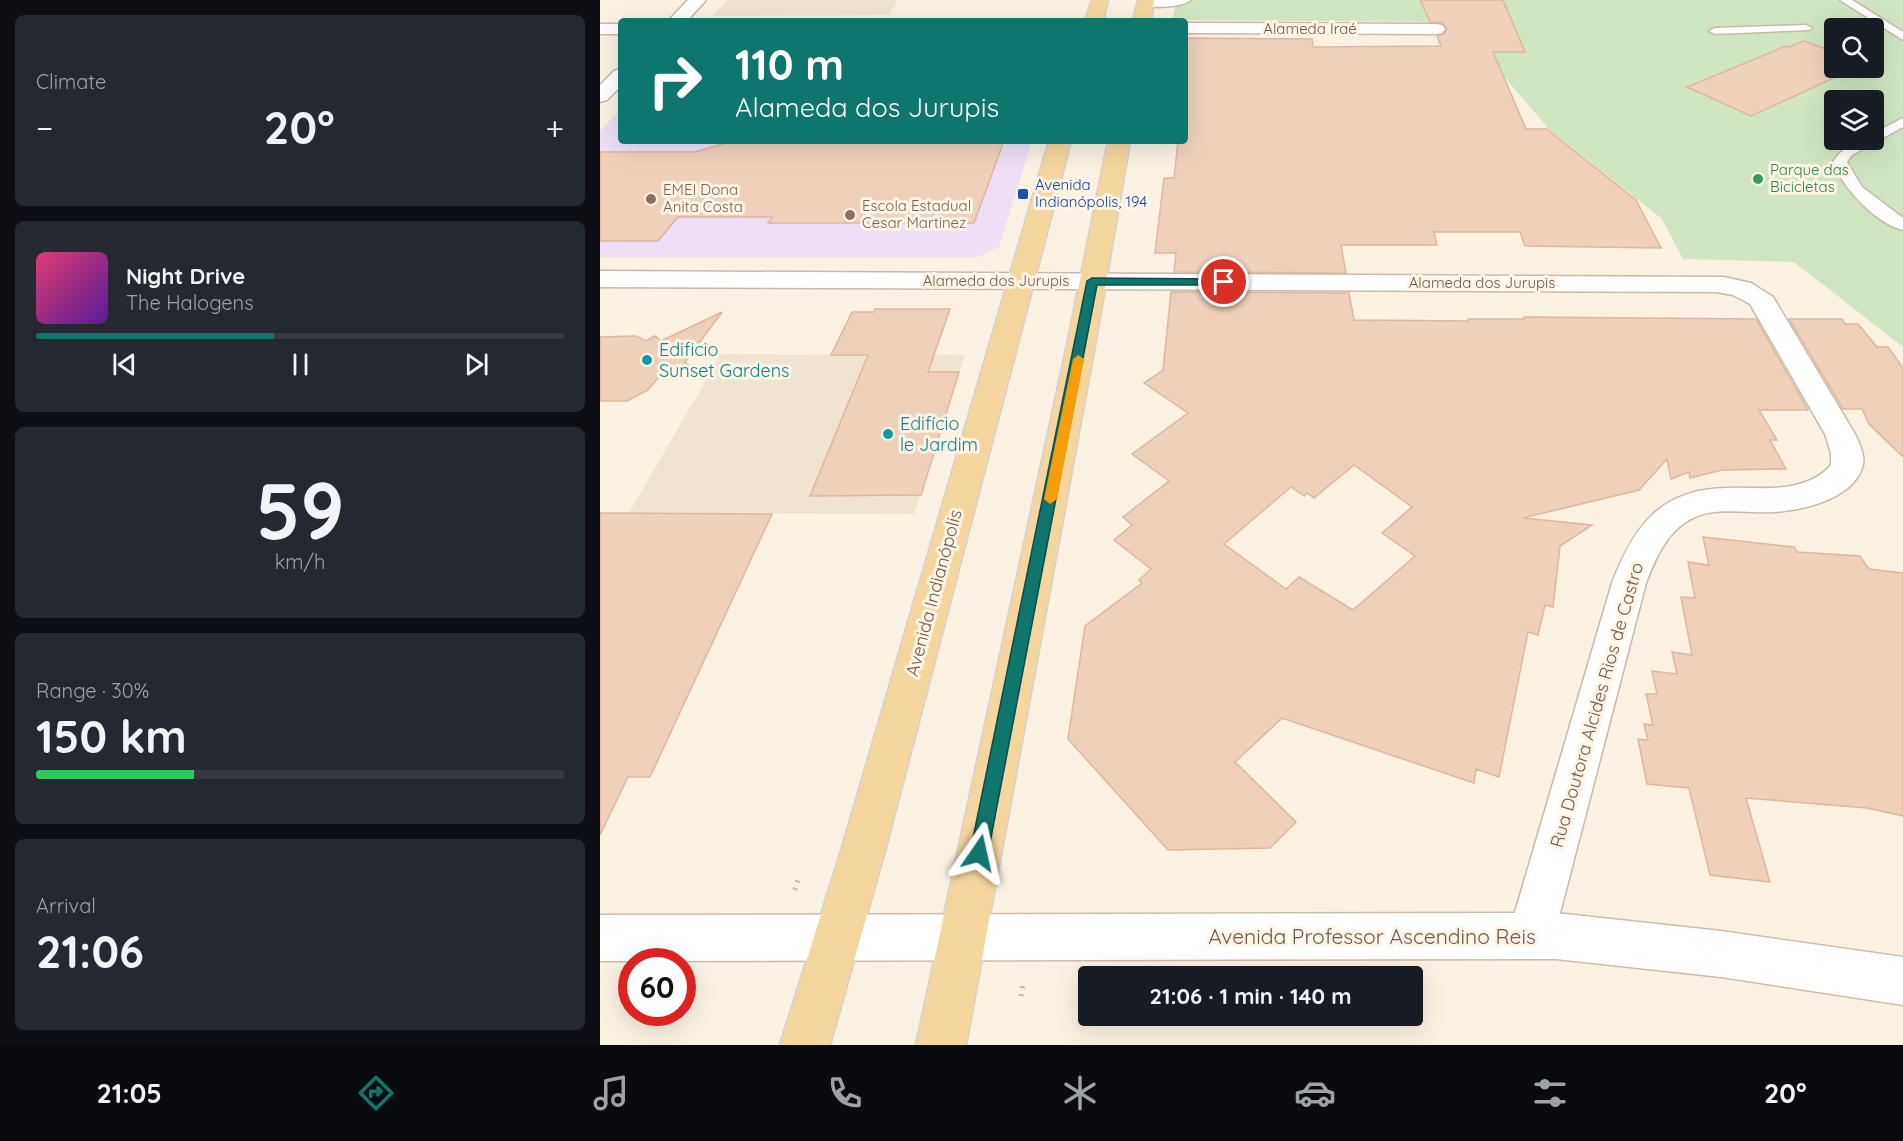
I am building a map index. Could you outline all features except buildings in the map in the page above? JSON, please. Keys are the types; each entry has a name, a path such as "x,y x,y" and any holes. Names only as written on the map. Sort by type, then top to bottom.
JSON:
{"main road":[{"path":"1095,18 1100,0"},
{"path":"1142,18 1145,2"},
{"name":"Avenida Indianópolis","path":"805,1045 838,937 1059,144"},
{"path":"941,1045 1118,144"}],"street":[{"path":"680,18 698,0"},
{"name":"Alameda Iraé","path":"1188,28 1436,29"},
{"path":"600,29 618,29"},
{"path":"600,96 618,78"},
{"name":"Alameda dos Jurupis","path":"600,279 1717,284"},
{"name":"Rua Doutora Alcides Rios de Castro","path":"1531,936 1629,583 1642,548 1663,522 1682,509 1716,501 1777,500 1810,494 1842,476 1847,467 1847,452 1840,434 1764,303 1749,291 1737,286 1717,284"},
{"name":"Avenida Professor Ascendino Reis","path":"600,938 1556,936 1721,954 1903,981"}],"lane":[{"path":"1145,2 1166,3 1186,0"},
{"path":"1845,0 1903,38"},
{"path":"1715,31 1806,28"},
{"path":"1884,132 1903,122"},
{"path":"1851,150 1840,162 1843,172 1884,214 1903,225"}],"shaded area":[{"path":"727,0 898,0 889,15 712,16"},
{"name":"Escola Estadual Cesar Martinez","path":"618,112 618,144 1031,144 999,247 978,257 600,257 600,131"},
{"path":"721,354 965,355 914,514 629,513"}],"green space":[{"name":"Parque das Bicicletas","path":"1177,0 1903,0 1903,347 1794,262 1683,259 1662,219 1549,129 1457,22 1188,20 1188,18 1172,18"}],"slow traffic":[{"path":"1050,499 1078,359"}],"place":[{"name":"Parque das Bicicletas","path":"1758,179"},
{"name":"Avenida Indianópolis, 194","path":"1023,194"},
{"name":"EMEI Dona Anita Costa","path":"651,199"},
{"name":"Escola Estadual Cesar Martinez","path":"850,215"},
{"name":"Edificio Sunset Gardens","path":"647,360"},
{"name":"Edifício le Jardim","path":"888,434"}],"route":[{"path":"979,853 1092,281 1224,282"}]}
